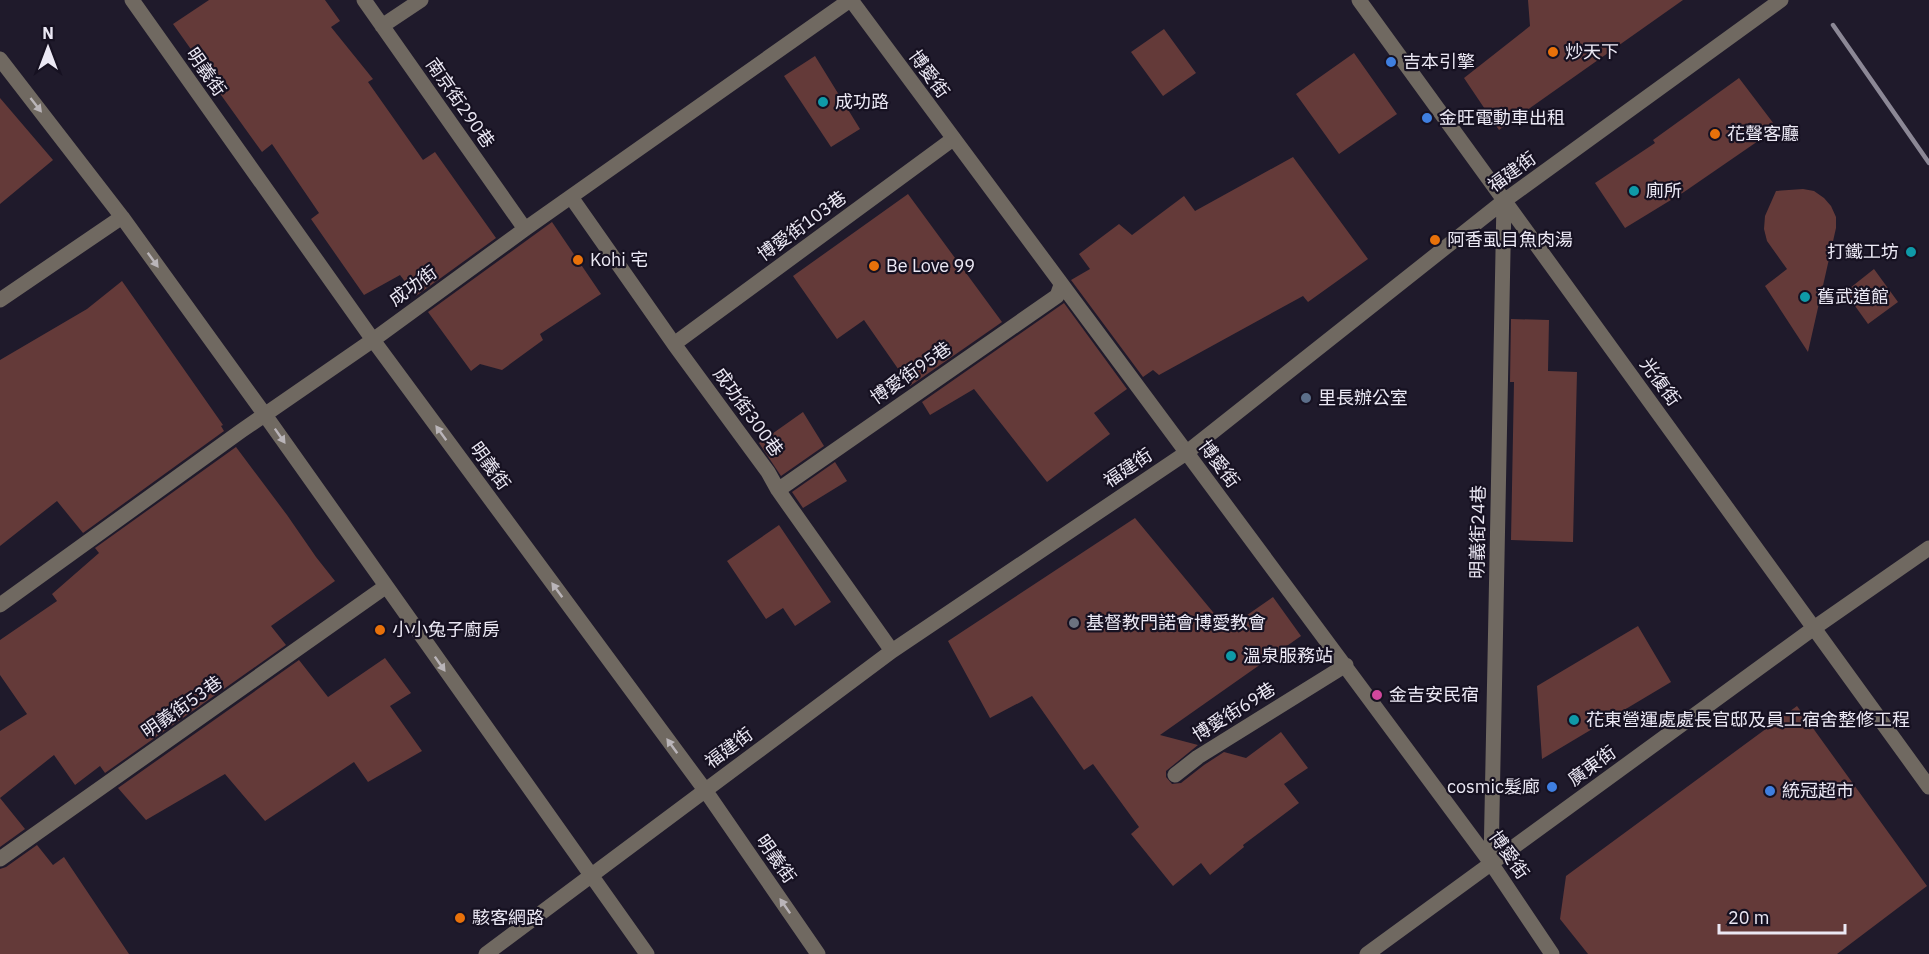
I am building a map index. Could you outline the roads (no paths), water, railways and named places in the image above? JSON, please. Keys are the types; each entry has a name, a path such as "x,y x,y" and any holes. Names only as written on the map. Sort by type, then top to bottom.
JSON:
{"street":[{"name":"明義街","path":"132,0 373,340 705,790 818,954"},
{"name":"南京街290巷","path":"364,0 525,229"},
{"path":"382,27 421,0"},
{"name":"成功街","path":"0,605 525,229 850,0"},
{"name":"博愛街","path":"850,0 1346,665 1491,863 1552,954"},
{"name":"光復街","path":"1359,0 1929,787"},
{"name":"福建街","path":"486,954 892,651 1186,453 1504,201 1781,0"},
{"path":"0,59 122,217 647,954"},
{"name":"博愛街103巷","path":"674,344 953,139"},
{"name":"成功街300巷","path":"570,197 768,472 778,490 892,651"},
{"name":"明義街24巷","path":"1491,863 1504,201"},
{"path":"0,300 122,217"},
{"name":"博愛街95巷","path":"778,490 1057,296 1061,285"},
{"name":"廣東街","path":"1367,954 1814,628 1929,548"},
{"name":"明義街53巷","path":"0,859 386,586"},
{"name":"博愛街69巷","path":"1175,775 1198,757 1346,665"}],"railway":[{"path":"1833,25 1929,163"}],"place":[{"name":"炒天下","path":"1553,52"},
{"name":"吉本引擎","path":"1391,62"},
{"name":"成功路","path":"823,102"},
{"name":"金旺電動車出租","path":"1427,118"},
{"name":"花聲客廳","path":"1715,134"},
{"name":"廁所","path":"1634,191"},
{"name":"阿香虱目魚肉湯","path":"1435,240"},
{"name":"打鐵工坊","path":"1911,252"},
{"name":"Kohi 宅","path":"578,260"},
{"name":"Be Love 99","path":"874,266"},
{"name":"舊武道館","path":"1805,297"},
{"name":"里長辦公室","path":"1306,398"},
{"name":"基督教門諾會博愛教會","path":"1074,623"},
{"name":"小小兔子廚房","path":"380,630"},
{"name":"溫泉服務站","path":"1231,656"},
{"name":"金吉安民宿","path":"1377,695"},
{"name":"花東營運處處長官邸及員工宿舍整修工程","path":"1574,720"},
{"name":"cosmic髮廊","path":"1552,787"},
{"name":"統冠超市","path":"1770,791"},
{"name":"駭客網路","path":"460,918"}]}
